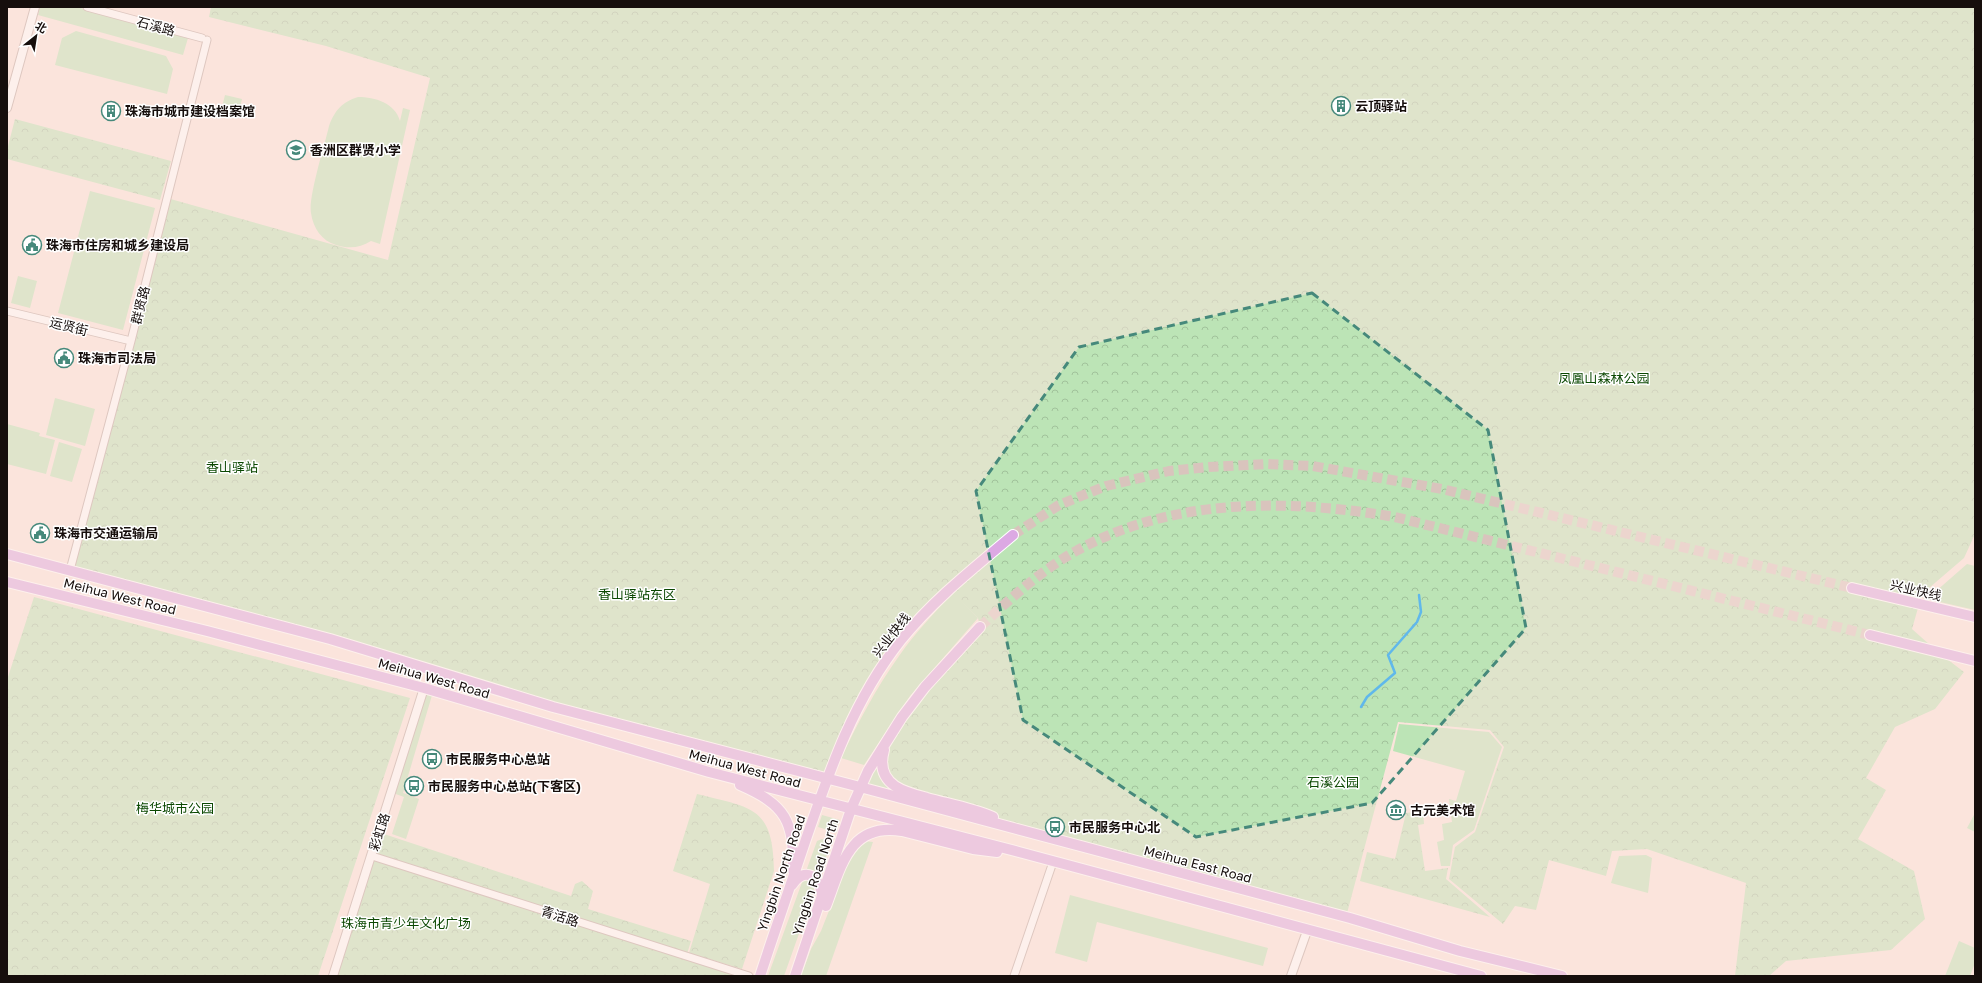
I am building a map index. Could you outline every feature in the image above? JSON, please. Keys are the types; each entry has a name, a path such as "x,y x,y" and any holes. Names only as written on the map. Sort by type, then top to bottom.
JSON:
{"main road":[{"name":"兴业快线","path":"827,778 835,756 857,711 882,666 901,640 948,592 1013,535"},
{"name":"Meihua West Road","path":"7,554 330,639 553,706 827,778"},
{"name":"Meihua West Road","path":"7,582 207,631 424,688 709,772 851,810"},
{"name":"兴业快线","path":"1852,588 1975,617"},
{"path":"860,786 885,744 925,687 980,627"},
{"path":"1870,635 1975,660"},
{"path":"885,744 882,756 882,768 889,780 895,786 917,795 980,812 1018,829"},
{"path":"709,772 772,802 786,818 793,841 793,878"},
{"name":"Meihua East Road","path":"827,778 1350,918 1460,951 1562,976"},
{"name":"Yingbin North Road","path":"760,976 827,778"},
{"name":"Yingbin Road North","path":"795,976 860,786"},
{"path":"851,810 1019,852 1307,931 1481,976"},
{"path":"806,947 817,927 846,856 855,843 867,834 882,829 892,829 981,850 1019,852"},
{"path":"789,890 797,878 801,875 808,874 820,884 822,896"}],"street":[{"path":"7,108 35,7"},
{"name":"石溪路","path":"87,7 204,39"},
{"name":"群贤路","path":"70,570 131,341 204,39"},
{"name":"运贤街","path":"7,311 131,341"},
{"name":"彩虹路","path":"333,976 424,688"},
{"name":"青活路","path":"372,856 749,976"},
{"path":"1014,976 1053,862"},
{"path":"1291,976 1307,931"}],"highlighted area":[{"path":"1312,293 1488,430 1526,628 1372,803 1196,837 1023,720 976,491 1079,347"}],"green space":[{"path":"40,7 77,7 188,38 183,55 38,15"},
{"name":"凤凰山森林公园","path":"211,7 1975,7 1975,534 1964,558 1922,594 1912,629 1939,653 1964,672 1935,709 1895,727 1866,778 1886,790 1858,839 1914,871 1925,919 1891,950 1786,961 1769,976 1735,976 1746,883 1647,849 1612,851 1606,876 1549,860 1536,910 1515,906 1503,924 1449,879 1455,847 1475,832 1504,747 1490,730 1398,722 1346,917 860,786 902,717 980,627 978,618 949,590 890,655 827,778 70,570 167,198 388,260 430,78 326,46 209,17"},
{"path":"76,31 166,56 173,69 167,94 55,65 62,38"},
{"path":"225,95 242,99 238,115 221,111"},
{"path":"358,97 371,98 384,102 394,110 400,121 403,108 410,110 380,244 371,241 359,246 345,247 331,243 322,237 316,229 312,219 311,206 317,171 331,120 343,104"},
{"path":"15,119 171,161 160,200 7,159 7,150"},
{"path":"90,191 155,208 123,330 58,313"},
{"path":"18,276 37,281 30,308 11,303"},
{"path":"55,398 95,409 85,446 46,435"},
{"path":"7,424 40,433 39,436 55,440 46,474 7,464"},
{"path":"59,442 82,449 72,482 50,476"},
{"path":"1967,564 1975,566 1975,610 1927,599"},
{"path":"953,593 978,618 910,696 864,765 841,758 868,706 891,668 918,631"},
{"name":"梅华城市公园","path":"34,597 410,698 318,976 7,976 7,680"},
{"path":"425,690 433,692 403,793 419,799 406,839 392,834 404,797 393,793"},
{"path":"1399,724 1489,732 1502,747 1474,830 1453,845 1450,866 1441,866 1437,842 1444,840 1442,824 1452,822 1449,799 1456,801 1465,771 1393,751"},
{"path":"697,794 745,807 756,813 764,822 769,834 773,850 774,871 742,969 689,953 710,884 673,871"},
{"path":"1423,811 1424,824 1418,825 1425,871 1448,868 1446,879 1490,917 1360,881 1367,852 1395,859 1406,813"},
{"path":"1975,813 1975,832 1967,828"},
{"path":"822,815 840,820 835,832 818,827"},
{"path":"381,833 571,896 575,884 582,881 593,891 588,909 691,941 687,954 374,855"},
{"path":"822,839 827,841 830,846 784,976 768,976 817,841"},
{"path":"864,841 873,842 826,976 801,976 811,949 821,931 851,855"},
{"path":"1646,855 1652,858 1648,893 1611,883 1619,856"},
{"name":"珠海市青少年文化广场","path":"372,856 749,976 333,976"},
{"path":"1070,895 1268,948 1263,966 1097,922 1087,962 1055,953"},
{"path":"1959,941 1975,948 1975,963 1970,976 1945,976"}],"waterway":[{"path":"1361,707 1367,697 1395,673 1388,655 1417,622 1421,612 1419,595"}],"tunnel":[{"path":"1013,535 1059,505 1106,486 1169,471 1266,464 1313,466 1442,489 1852,588"},
{"path":"980,627 1014,596 1050,567 1076,551 1113,533 1152,520 1192,512 1232,507 1273,506 1314,507 1395,517 1870,635"}],"place":[{"name":"云顶驿站","path":"1341,106"},
{"name":"珠海市城市建设档案馆","path":"111,111"},
{"name":"香洲区群贤小学","path":"296,150"},
{"name":"珠海市住房和城乡建设局","path":"32,245"},
{"name":"珠海市司法局","path":"64,358"},
{"name":"珠海市交通运输局","path":"40,533"},
{"name":"市民服务中心总站","path":"432,759"},
{"name":"市民服务中心总站(下客区)","path":"414,786"},
{"name":"古元美术馆","path":"1396,810"},
{"name":"市民服务中心北","path":"1055,827"}],"park label":[{"name":"香山驿站","path":"232,467"},
{"name":"香山驿站东区","path":"637,594"},
{"name":"石溪公园","path":"1333,782"}]}
